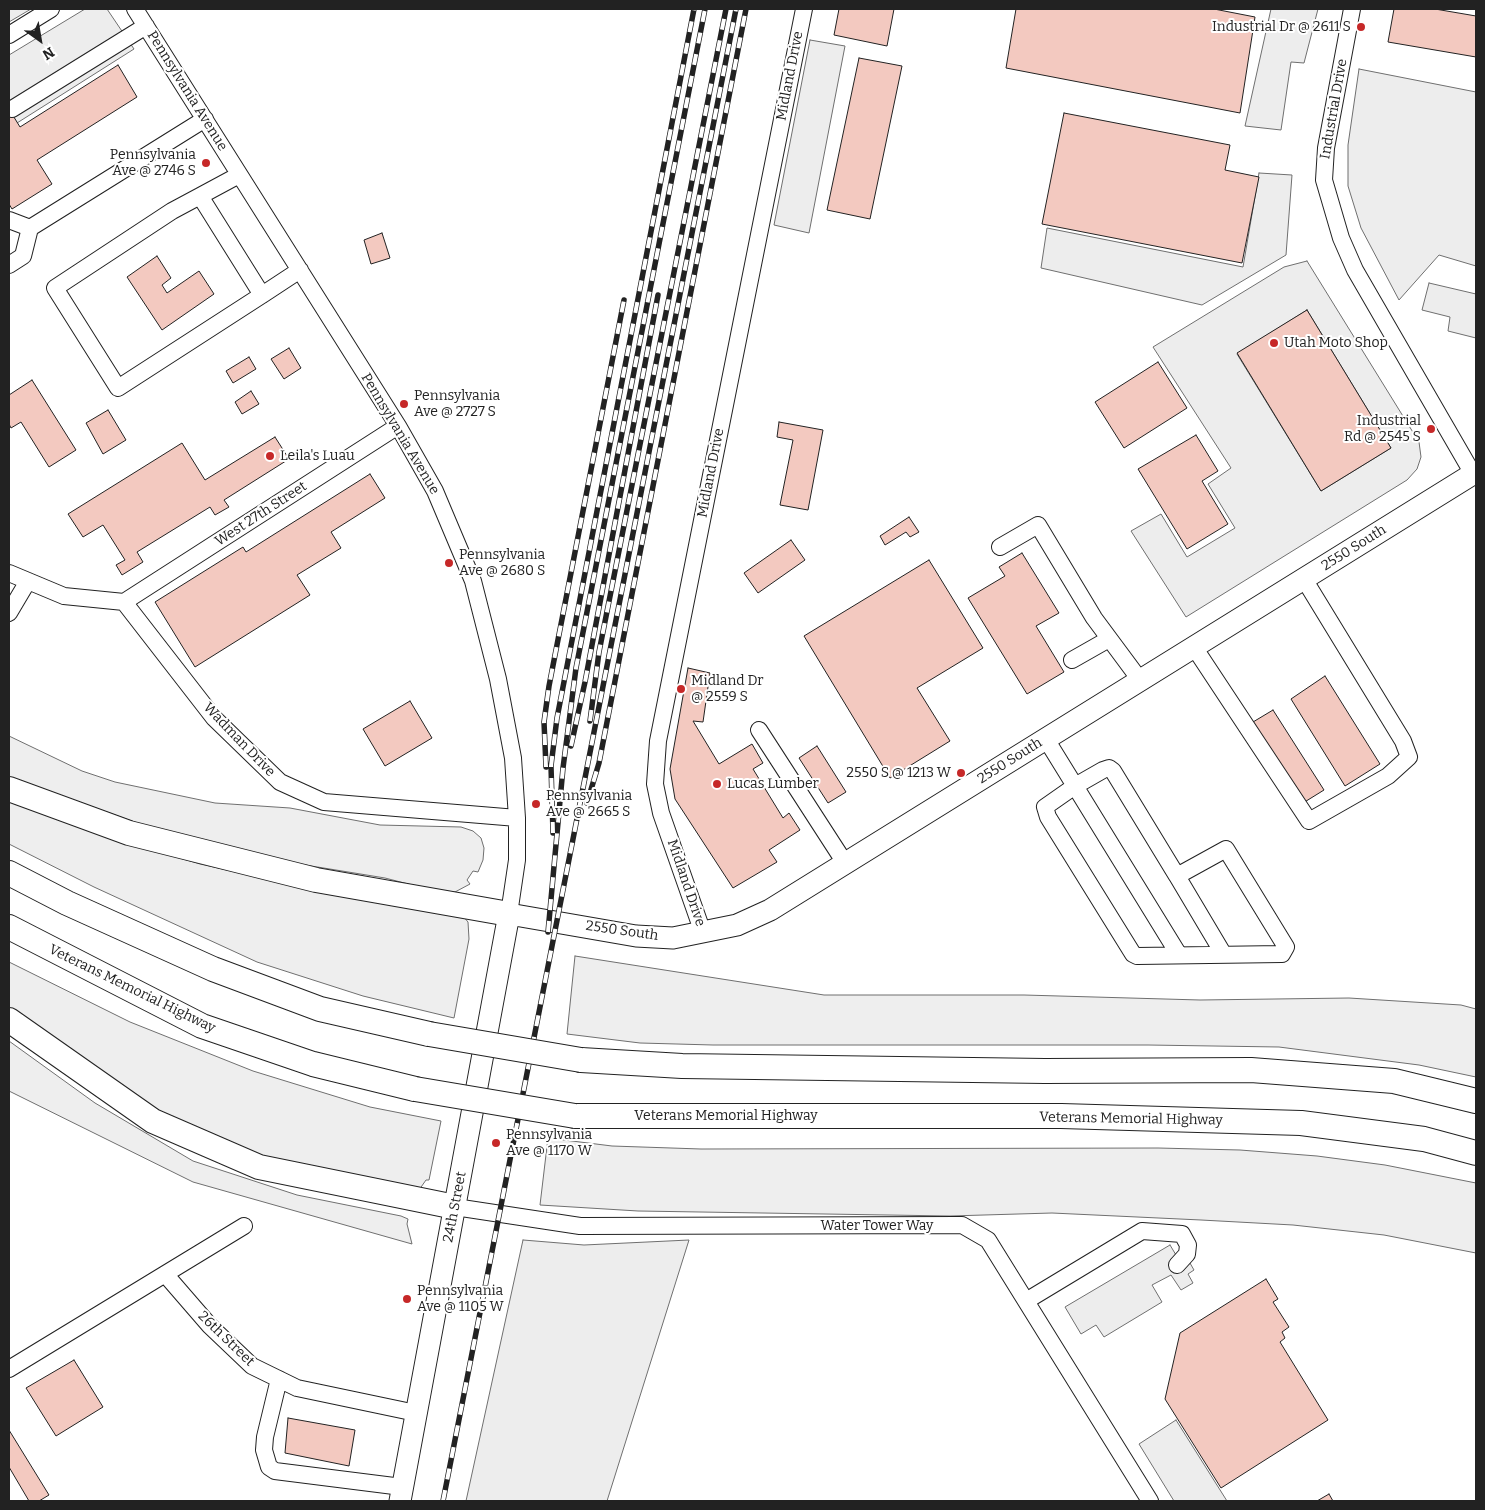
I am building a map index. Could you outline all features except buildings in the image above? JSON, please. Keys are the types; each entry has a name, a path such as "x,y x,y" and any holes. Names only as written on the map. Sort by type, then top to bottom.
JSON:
{"highway":[{"path":"9,789 130,833 316,880 510,914"},
{"path":"9,873 67,902 213,969 320,1009 429,1034 581,1060 702,1066 1045,1071 1250,1070 1394,1081 1476,1101"},
{"name":"Veterans Memorial Highway","path":"9,926 202,1026 313,1064 415,1089 575,1116 1061,1116 1301,1123 1424,1139 1476,1153"},
{"path":"9,1020 153,1121 259,1167 455,1207"}],"main road":[{"name":"2550 South","path":"510,914 636,936 673,938 737,925 770,910 1475,473"},
{"name":"24th Street","path":"401,1494 510,914"}],"street":[{"name":"Pennsylvania Avenue","path":"135,9 398,426 435,491 473,581 498,679 512,758 517,818 517,860 510,914"},
{"name":"Midland Drive","path":"703,933 661,813 656,784 658,741 804,9"},
{"name":"Industrial Drive","path":"1352,9 1326,148 1324,180 1341,238 1355,270 1475,473"},
{"path":"9,35 44,11"},
{"path":"12,109 146,26"},
{"path":"9,265 23,256 30,228 205,119"},
{"path":"239,175 172,211 55,288 118,388 300,270"},
{"path":"200,196 262,295"},
{"path":"9,220 30,228"},
{"name":"West 27th Street","path":"124,602 398,426"},
{"path":"1000,547 1038,525 1094,618 1140,680"},
{"path":"9,573 64,596 124,602"},
{"path":"1194,647 1309,821 1383,779 1410,757 1403,742 1304,579"},
{"path":"9,613 28,581"},
{"name":"Wadman Drive","path":"124,602 214,718 280,782 324,802 517,818"},
{"path":"1072,660 1109,639"},
{"path":"758,730 845,863"},
{"path":"1046,739 1180,955"},
{"path":"1177,876 1226,849 1286,948 1282,954 1224,955 1133,954 1045,807 1102,770 1109,768 1113,771 1224,955"},
{"name":"Water Tower Way","path":"455,1207 580,1226 962,1225 988,1240 1150,1501"},
{"path":"9,1369 244,1226"},
{"path":"1026,1300 1142,1231 1182,1234 1188,1244 1187,1254 1177,1265"},
{"name":"26th Street","path":"165,1274 210,1326 252,1366 297,1388 416,1413"},
{"path":"279,1379 265,1437 264,1450 268,1467 275,1471 401,1494"}],"shaded area":[{"path":"9,9 31,9 9,22"},
{"path":"85,9 107,9 134,49 17,123 9,109 9,55"},
{"path":"1271,9 1318,9 1304,63 1291,62 1281,130 1245,126"},
{"path":"810,40 845,46 809,233 774,225"},
{"path":"1359,69 1476,92 1476,266 1439,255 1399,300 1361,228 1348,186 1348,145"},
{"path":"1259,173 1292,175 1286,255 1202,305 1041,268 1047,228 1243,267"},
{"path":"1307,261 1419,442 1421,457 1417,469 1407,480 1186,617 1131,531 1161,514 1187,557 1235,528 1208,484 1231,468 1153,347 1284,267","holes":["1307,310 1391,448 1321,491 1237,354"]},
{"path":"1429,283 1476,294 1476,338 1448,331 1450,317 1422,310"},
{"path":"9,736 82,771 115,782 215,803 290,808 380,825 461,827 473,831 481,838 484,848 483,860 478,872 473,871 467,880 470,884 455,892 443,893 385,878 293,863 182,839 9,777"},
{"path":"9,796 140,846 200,864 322,891 463,916 468,922 469,939 454,1018 363,996 257,962 94,887 9,844"},
{"path":"575,956 824,995 1024,995 1200,1000 1349,998 1461,1005 1476,1009 1476,1077 1419,1065 1279,1047 1148,1045 713,1045 640,1043 567,1034"},
{"path":"9,962 130,1022 253,1071 370,1107 441,1121 429,1180 426,1180 419,1190 280,1164 181,1124 151,1107 9,1008"},
{"path":"9,1041 95,1103 193,1161 297,1195 401,1216 408,1219 407,1224 412,1244 193,1182 9,1091"},
{"path":"548,1138 612,1146 701,1149 1158,1148 1240,1150 1317,1156 1385,1165 1476,1183 1476,1253 1384,1235 1293,1225 1201,1220 1052,1213 950,1216 638,1211 540,1205"},
{"path":"523,1240 584,1245 689,1240 607,1501 466,1501"},
{"path":"1170,1245 1176,1255 1183,1251 1194,1270 1188,1274 1193,1283 1181,1290 1171,1275 1152,1285 1162,1302 1104,1337 1096,1325 1081,1334 1065,1307"},
{"path":"1176,1420 1227,1501 1174,1501 1139,1444"}],"railway":[{"path":"553,833 551,766 557,718 694,9"},
{"path":"548,932 563,768 576,668 705,9"},
{"path":"590,721 599,652 726,9"},
{"path":"443,1501 736,9"},
{"path":"587,803 599,763 746,9"},
{"path":"571,746 585,682 658,295"},
{"path":"546,767 544,722 549,686 624,300"}],"place":[{"name":"Industrial Dr @ 2611 S","path":"1361,27"},
{"name":"Pennsylvania Ave @ 2746 S","path":"206,163"},
{"name":"Utah Moto Shop","path":"1274,343"},
{"name":"Pennsylvania Ave @ 2727 S","path":"404,404"},
{"name":"Industrial Rd @ 2545 S","path":"1431,429"},
{"name":"Leila's Luau","path":"270,456"},
{"name":"Pennsylvania Ave @ 2680 S","path":"449,563"},
{"name":"Midland Dr @ 2559 S","path":"681,689"},
{"name":"2550 S @ 1213 W","path":"961,773"},
{"name":"Lucas Lumber","path":"717,784"},
{"name":"Pennsylvania Ave @ 2665 S","path":"536,804"},
{"name":"Pennsylvania Ave @ 1170 W","path":"496,1143"},
{"name":"Pennsylvania Ave @ 1105 W","path":"407,1299"}]}
